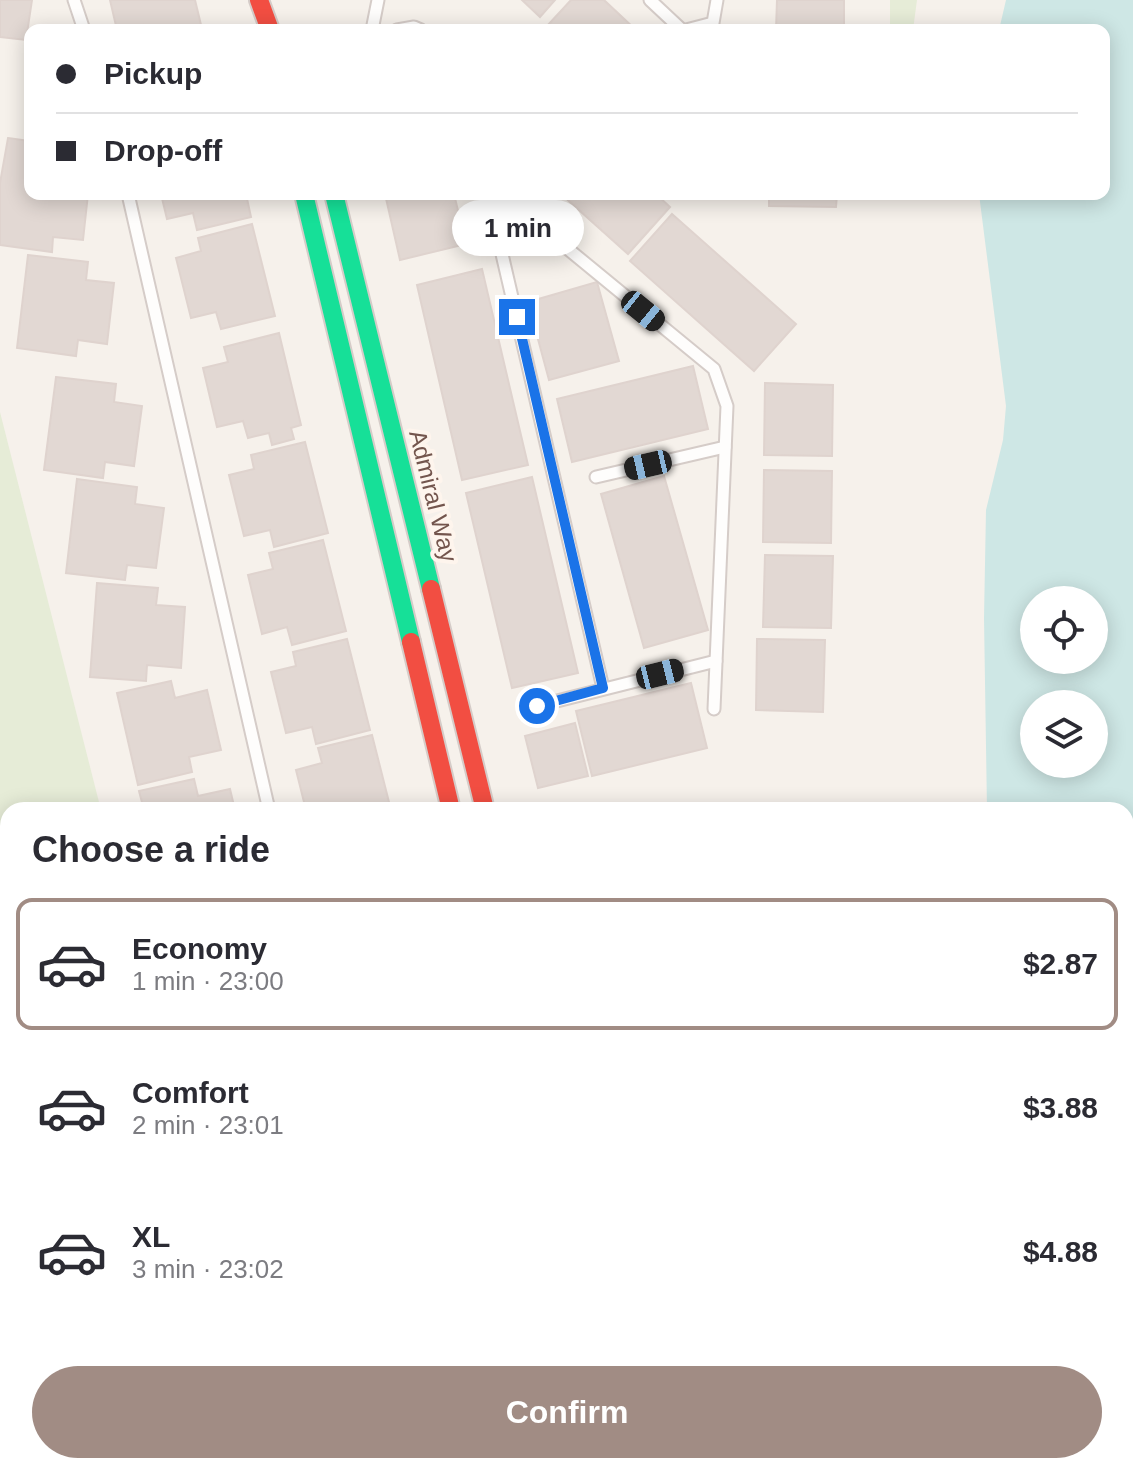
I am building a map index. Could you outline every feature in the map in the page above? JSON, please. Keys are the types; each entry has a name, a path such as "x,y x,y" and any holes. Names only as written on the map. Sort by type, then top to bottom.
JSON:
{"street":[{"path":"259,0 275,24"},
{"path":"277,0 278,24"},
{"path":"305,200 449,802"},
{"name":"Admiral Way","path":"335,200 483,802"}],"lane":[{"path":"74,0 82,24"},
{"path":"373,24 378,0"},
{"path":"650,0 677,24"},
{"path":"713,24 717,0"},
{"path":"129,200 267,802"},
{"path":"489,200 603,688"},
{"path":"508,200 714,369 727,406 714,709"},
{"path":"596,477 725,447"},
{"path":"537,706 716,661"}],"green space":[{"path":"890,0 917,0 914,24 890,24"},
{"path":"0,412 99,802 0,802"}],"water":[{"path":"1006,0 1133,0 1133,802 987,802 986,510 1003,440 1006,406 980,200 1110,200 1110,24 1000,24"}],"building":[{"path":"0,0 32,0 28,24 24,24 24,40 0,37"},
{"path":"110,0 195,0 201,24 116,24"},
{"path":"522,0 555,0 540,17"},
{"path":"571,0 604,0 630,24 549,24"},
{"path":"777,0 844,0 844,24 776,24"},
{"path":"8,138 24,140 24,200 87,200 83,240 53,237 52,252 0,245 0,183"},
{"path":"162,200 247,200 251,217 197,230 193,213 167,219"},
{"path":"386,200 455,200 466,244 400,260"},
{"path":"568,200 662,200 670,207 628,254"},
{"path":"769,200 837,200 836,207 769,206"},
{"path":"672,214 796,324 754,371 630,261"},
{"path":"252,224 275,316 221,329 216,312 191,318 176,258 201,251 198,238"},
{"path":"28,255 88,262 86,280 114,283 107,344 78,340 76,356 17,348"},
{"path":"482,269 528,465 462,480 417,285"},
{"path":"597,282 619,361 549,380 528,302"},
{"path":"279,333 301,425 291,428 294,439 272,445 269,433 248,438 243,421 217,427 203,368 228,362 224,347"},
{"path":"693,366 708,429 572,462 557,399"},
{"path":"56,377 116,384 114,402 142,406 134,466 105,462 103,478 44,470"},
{"path":"765,383 833,385 832,456 764,455"},
{"path":"305,442 328,533 274,547 270,530 244,536 229,475 254,469 251,455"},
{"path":"764,470 832,471 831,543 763,542"},
{"path":"664,476 708,630 644,648 601,494"},
{"path":"532,477 578,673 512,688 466,493"},
{"path":"77,479 137,487 135,504 164,508 156,568 127,565 125,580 66,573"},
{"path":"323,540 346,631 292,645 287,627 262,634 248,575 273,569 269,553"},
{"path":"765,555 833,556 831,628 763,627"},
{"path":"97,583 158,588 156,605 185,607 181,668 147,665 146,681 90,677"},
{"path":"347,639 370,730 316,744 312,727 286,733 271,672 296,666 293,652"},
{"path":"757,639 825,640 823,712 756,710"},
{"path":"171,681 175,698 207,690 221,750 189,757 192,772 138,785 117,693"},
{"path":"691,683 707,748 592,776 576,711"},
{"path":"575,723 588,776 538,788 525,736"},
{"path":"372,735 389,802 304,802 296,770 322,763 318,748"},
{"path":"194,779 198,796 230,789 233,802 142,802 139,791"}],"traffic: fast":[{"path":"305,200 411,642"},
{"path":"335,200 431,589"}],"traffic: jam":[{"path":"259,0 268,24"},
{"path":"431,589 483,802"},
{"path":"411,642 449,802"}],"route":[{"path":"517,317 603,688 537,706"}]}
